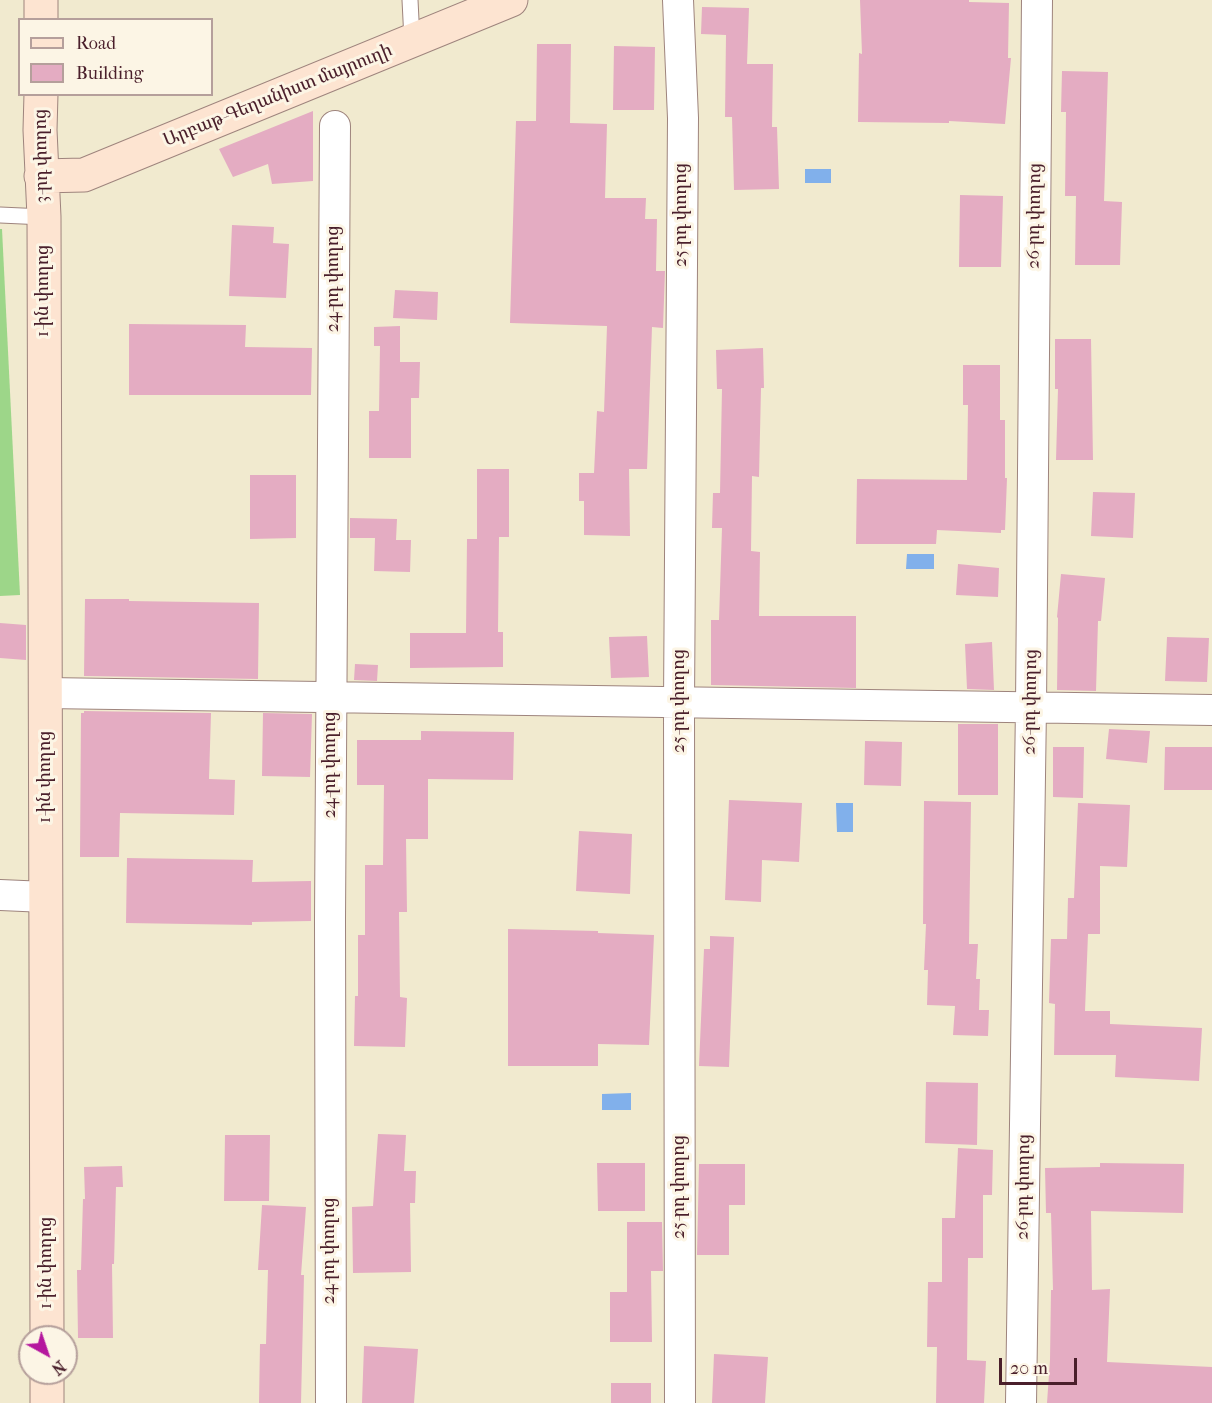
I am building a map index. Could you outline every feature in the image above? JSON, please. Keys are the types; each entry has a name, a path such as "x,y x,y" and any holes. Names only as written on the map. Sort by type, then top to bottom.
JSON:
{"main road":[{"path":"41,0 41,18"},
{"name":"Արբաթ-Գեղանիստ մայրուղի","path":"41,176 84,175 511,0"},
{"name":"3-րդ փողոց","path":"42,96 40,129 44,218"},
{"name":"1-ին փողոց","path":"44,218 46,1325"},
{"path":"47,1385 47,1403"}],"street":[{"name":"25-րդ փողոց","path":"678,0 683,118 680,1403"},
{"name":"26-րդ փողոց","path":"1021,1403 1031,706 1037,0"},
{"name":"24-րդ փողոց","path":"331,1403 331,697 335,126"},
{"path":"46,693 1212,710"},
{"path":"0,894 46,897"}],"lane":[{"path":"411,0 412,40"},
{"path":"0,215 44,218"}],"green space":[{"path":"0,229 2,229 20,595 0,596"}],"water":[{"path":"805,169 831,169 831,183 805,183"},
{"path":"907,554 934,554 934,569 906,569"},
{"path":"836,803 853,803 853,832 837,832"},
{"path":"631,1093 631,1110 602,1110 602,1094"}],"building":[{"path":"860,0 969,0 969,2 1009,3 1008,58 1011,58 1005,124 949,121 949,123 858,122 859,53 862,54"},
{"path":"702,7 749,8 747,64 773,64 772,127 777,127 779,189 734,190 732,117 725,117 726,35 701,34"},
{"path":"537,44 571,44 570,123 607,124 605,198 646,198 645,219 657,219 656,271 665,271 663,328 652,327 647,469 629,469 630,536 584,535 584,501 579,501 579,473 594,473 597,411 604,412 607,326 510,323 516,121 536,121"},
{"path":"614,46 655,47 654,110 613,110"},
{"path":"1062,71 1108,72 1104,201 1122,202 1120,265 1075,265 1076,196 1065,196 1066,112 1061,112"},
{"path":"313,111 313,181 272,184 268,164 233,177 219,149"},
{"path":"960,195 1003,196 1001,267 959,267"},
{"path":"232,225 274,227 273,243 289,244 286,298 229,296"},
{"path":"395,290 438,292 437,320 393,318"},
{"path":"129,324 246,325 245,347 312,348 311,395 129,395"},
{"path":"400,326 400,362 420,362 419,398 411,398 411,458 369,458 369,411 379,411 380,346 374,346 374,327"},
{"path":"1055,339 1091,339 1093,460 1056,460 1058,389 1055,389"},
{"path":"763,348 764,388 761,388 759,477 752,476 751,551 760,552 759,616 856,616 856,688 711,685 711,620 719,620 722,528 712,528 713,493 720,493 722,389 717,389 716,350"},
{"path":"963,365 1000,365 1000,420 1005,420 1005,478 1007,478 1005,530 1001,530 1001,533 937,530 936,544 856,544 857,479 967,480 968,405 963,405"},
{"path":"477,469 509,469 509,537 499,537 498,632 503,632 503,667 410,668 410,633 466,633 467,539 477,539"},
{"path":"250,475 296,475 296,538 250,539"},
{"path":"1093,492 1135,493 1133,538 1091,536"},
{"path":"350,518 397,519 396,540 411,540 410,572 374,571 375,538 350,538"},
{"path":"958,564 999,568 998,597 956,595"},
{"path":"1061,574 1105,578 1101,621 1098,621 1096,691 1057,690 1057,617"},
{"path":"85,599 259,603 258,679 84,676"},
{"path":"0,623 26,625 26,660 0,658"},
{"path":"647,636 649,677 611,678 609,637"},
{"path":"1167,637 1209,638 1207,682 1165,681"},
{"path":"992,642 994,690 967,689 965,644"},
{"path":"355,664 378,665 377,681 354,680"},
{"path":"84,711 211,713 209,779 235,780 234,815 120,813 119,857 80,857 81,713"},
{"path":"263,713 312,714 310,777 262,776"},
{"path":"958,724 998,724 998,795 958,795"},
{"path":"1109,729 1150,731 1147,763 1106,759"},
{"path":"421,731 514,732 513,780 428,779 428,839 406,839 407,912 399,912 400,997 407,998 405,1047 354,1046 355,996 358,996 358,935 365,935 365,865 383,865 384,785 357,785 357,740 421,740"},
{"path":"865,741 902,742 901,786 864,785"},
{"path":"1053,747 1084,747 1083,798 1053,797"},
{"path":"1165,747 1212,747 1212,790 1164,790"},
{"path":"729,800 802,803 799,862 762,860 761,902 725,900"},
{"path":"924,801 971,802 969,944 978,944 976,979 980,979 979,1010 989,1010 988,1036 953,1035 955,1006 927,1005 928,970 924,970 926,924 923,924"},
{"path":"1078,803 1130,805 1127,867 1100,866 1100,934 1088,934 1085,1011 1110,1011 1110,1024 1202,1028 1199,1081 1115,1077 1116,1055 1054,1055 1055,1004 1049,1003 1051,939 1067,939 1068,898 1074,898"},
{"path":"579,831 632,834 630,894 576,891"},
{"path":"127,858 253,860 252,882 311,881 311,921 252,922 252,925 126,923"},
{"path":"508,929 654,935 649,1045 598,1044 598,1066 508,1066"},
{"path":"710,936 734,937 729,1067 699,1066 704,949 710,949"},
{"path":"926,1082 978,1083 977,1145 925,1143"},
{"path":"378,1134 406,1135 404,1171 416,1171 415,1203 410,1203 411,1272 353,1273 352,1207 373,1206"},
{"path":"225,1135 270,1135 269,1201 224,1201"},
{"path":"958,1148 993,1150 992,1195 983,1195 983,1258 968,1258 967,1360 986,1361 984,1403 936,1403 937,1347 927,1347 928,1282 942,1282 942,1218 955,1218"},
{"path":"597,1163 645,1163 645,1211 598,1211"},
{"path":"1100,1163 1184,1164 1183,1213 1091,1211 1092,1290 1110,1289 1107,1362 1212,1367 1212,1403 1047,1403 1051,1290 1053,1290 1051,1213 1046,1213 1045,1168 1100,1167"},
{"path":"699,1164 745,1164 745,1205 729,1205 729,1255 697,1255"},
{"path":"122,1166 123,1187 116,1187 114,1264 112,1264 113,1338 78,1338 77,1270 81,1270 83,1199 85,1199 84,1167"},
{"path":"262,1205 306,1207 301,1275 304,1275 301,1403 259,1403 260,1344 266,1344 268,1270 258,1270"},
{"path":"627,1222 662,1222 663,1271 651,1271 652,1342 610,1342 610,1292 627,1292"},
{"path":"364,1346 418,1349 414,1403 362,1403"},
{"path":"714,1354 768,1357 765,1403 712,1403"},
{"path":"611,1383 651,1383 651,1403 611,1403"}]}
